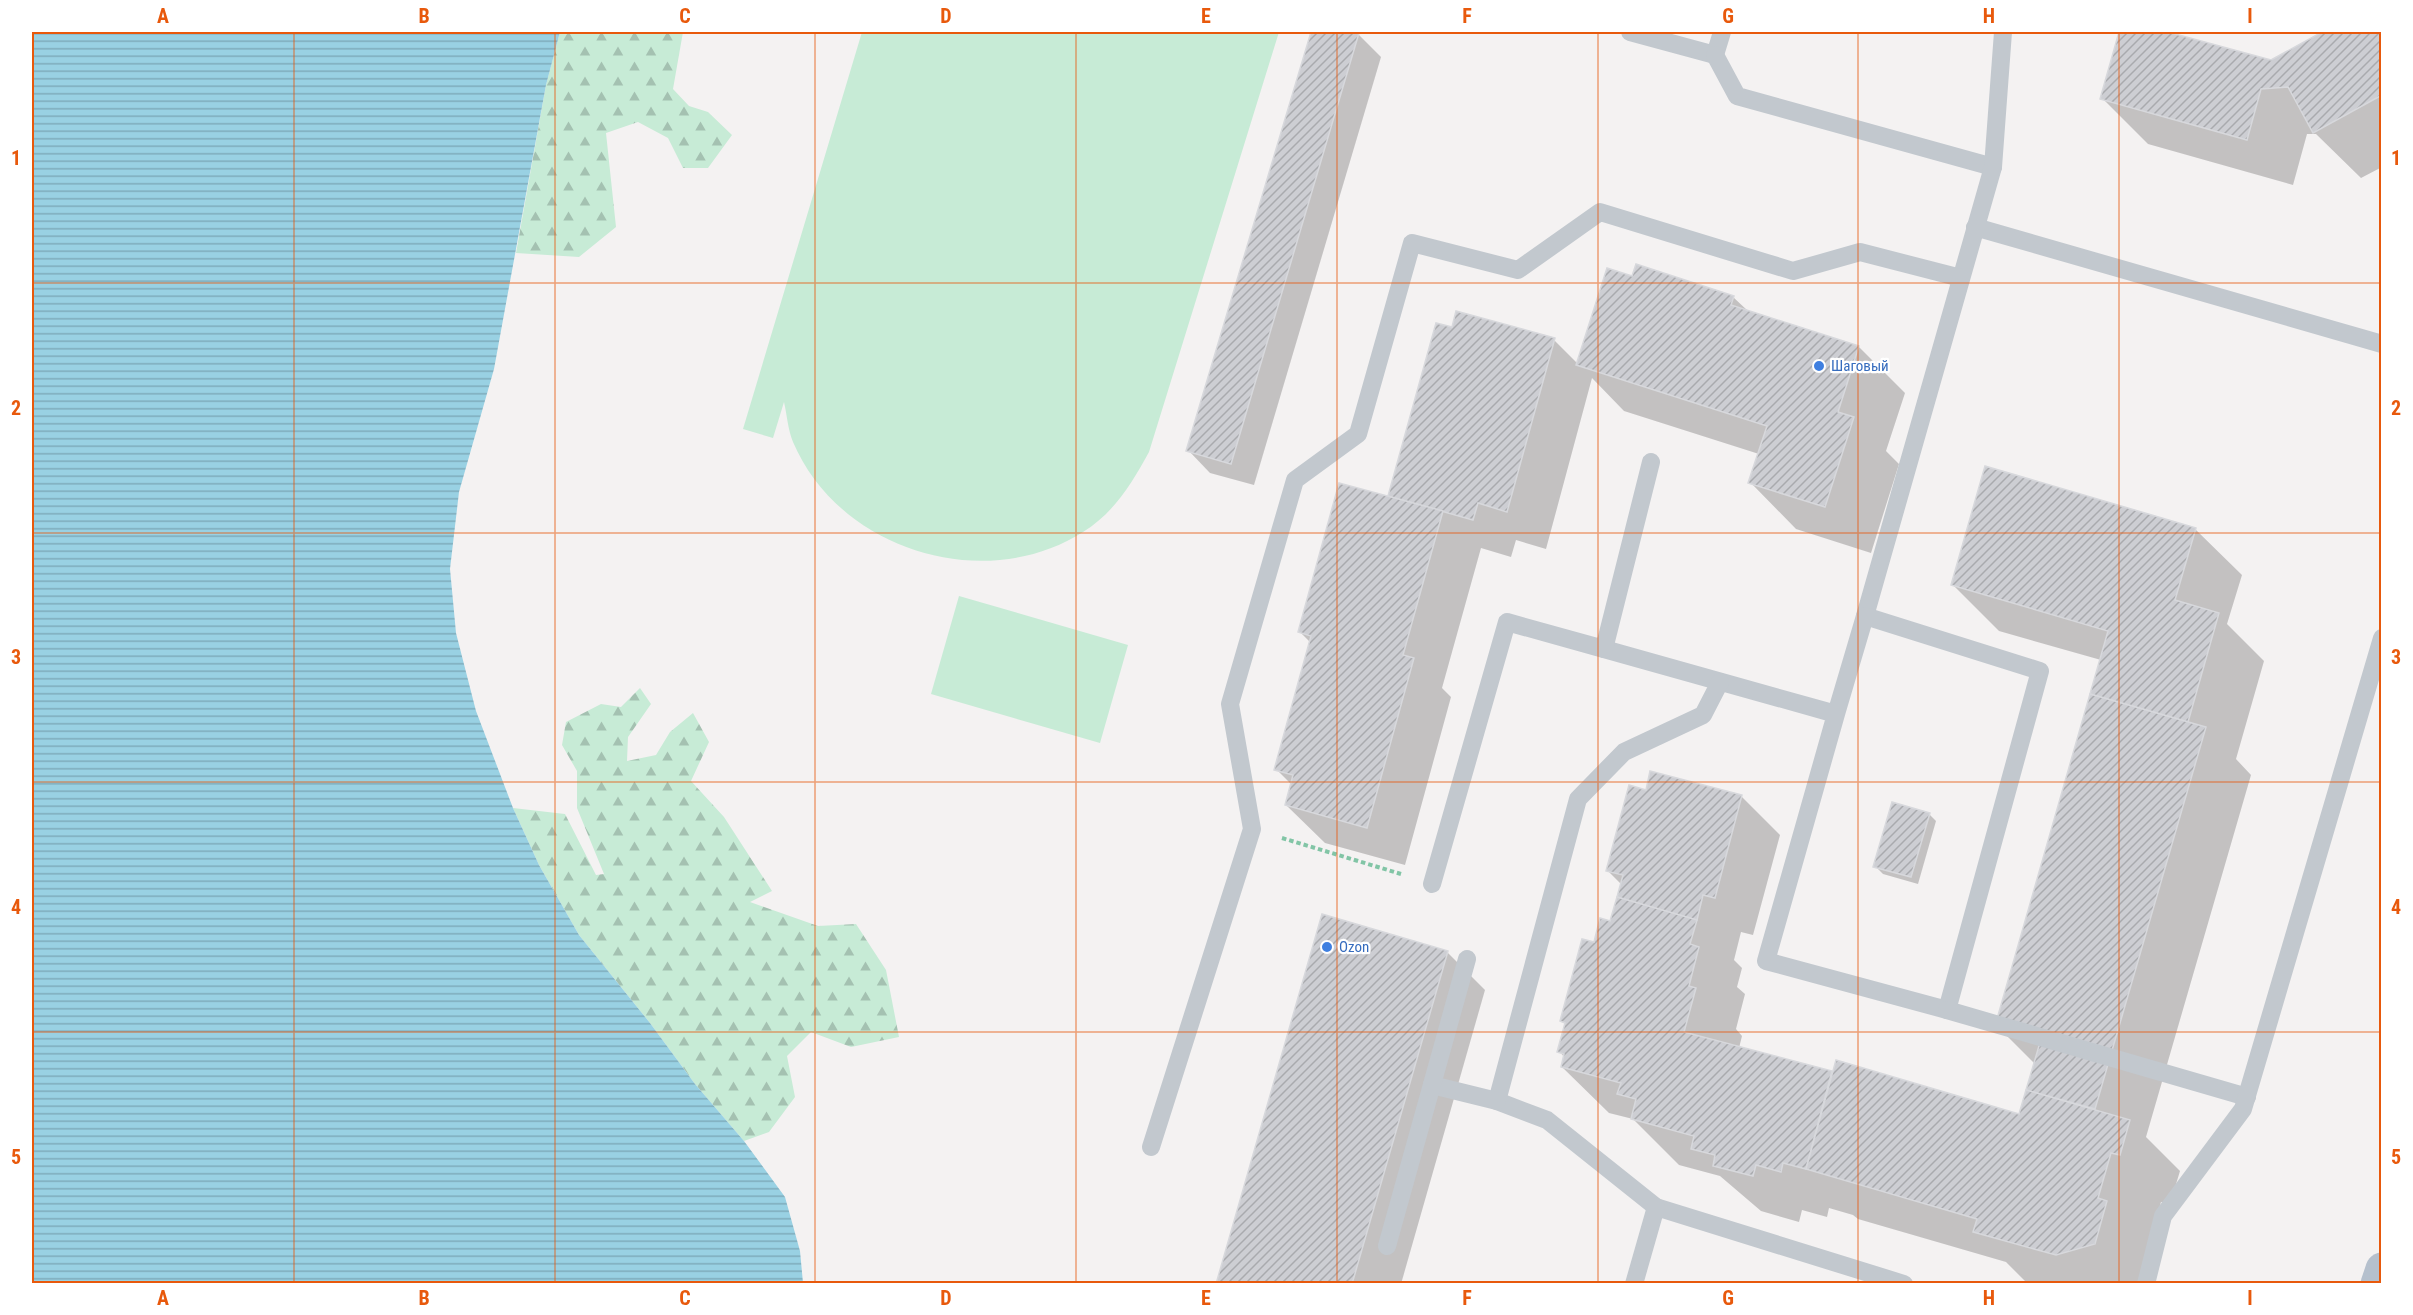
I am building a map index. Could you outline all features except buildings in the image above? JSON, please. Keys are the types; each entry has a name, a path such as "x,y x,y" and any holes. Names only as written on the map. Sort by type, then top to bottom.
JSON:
{"main road":[{"path":"2377,1284 2382,1269"}],"lane":[{"path":"1630,32 1715,55"},
{"path":"1722,32 1715,55 1737,96 1993,167"},
{"path":"1432,884 1508,622 1836,714 1993,167 2003,32"},
{"path":"1151,1147 1252,829 1230,704 1296,480 1358,434 1412,243 1518,270 1600,212 1793,271 1860,252 1961,278"},
{"path":"1975,227 2382,344"},
{"path":"1604,649 1651,462"},
{"path":"1865,616 2040,671 1947,1010"},
{"path":"2146,1284 2163,1216 2244,1108 2382,638"},
{"path":"1497,1101 1578,799 1624,752 1703,715 1720,682"},
{"path":"1838,707 1766,961 1947,1010 2247,1097"},
{"path":"1387,1246 1467,959"},
{"path":"1432,1085 1497,1101 1547,1120 1656,1207 1904,1284"},
{"path":"1634,1284 1656,1207"}],"path":[{"path":"1252,829 1432,884"}],"green space":[{"path":"560,32 683,32 673,89 689,106 708,112 732,135 708,168 683,168 668,138 638,122 606,133 616,227 579,257 516,253 546,85"},
{"path":"862,32 1279,32 1149,452 1129,486 1104,516 1083,532 1044,551 1002,560 960,560 918,551 879,535 844,510 815,479 793,442 784,402 773,438 743,429"},
{"path":"959,596 1128,645 1100,743 931,694"},
{"path":"640,688 651,704 628,737 627,761 656,755 670,732 693,713 709,742 691,781 724,817 772,891 750,902 818,926 856,924 886,970 899,1037 851,1047 811,1032 787,1056 795,1097 769,1132 744,1141 695,1084 650,1023 579,935 539,865 513,808 565,814 596,875 604,874 577,808 577,771 562,745 566,722 601,704 621,707"}],"water":[{"path":"32,32 560,32 546,85 494,369 459,492 450,569 456,633 476,711 513,808 539,865 579,935 650,1023 695,1084 744,1141 785,1197 800,1251 803,1283 32,1283"}],"place":[{"name":"Шаговый","path":"1819,366"},
{"name":"Ozon","path":"1327,947"}]}
